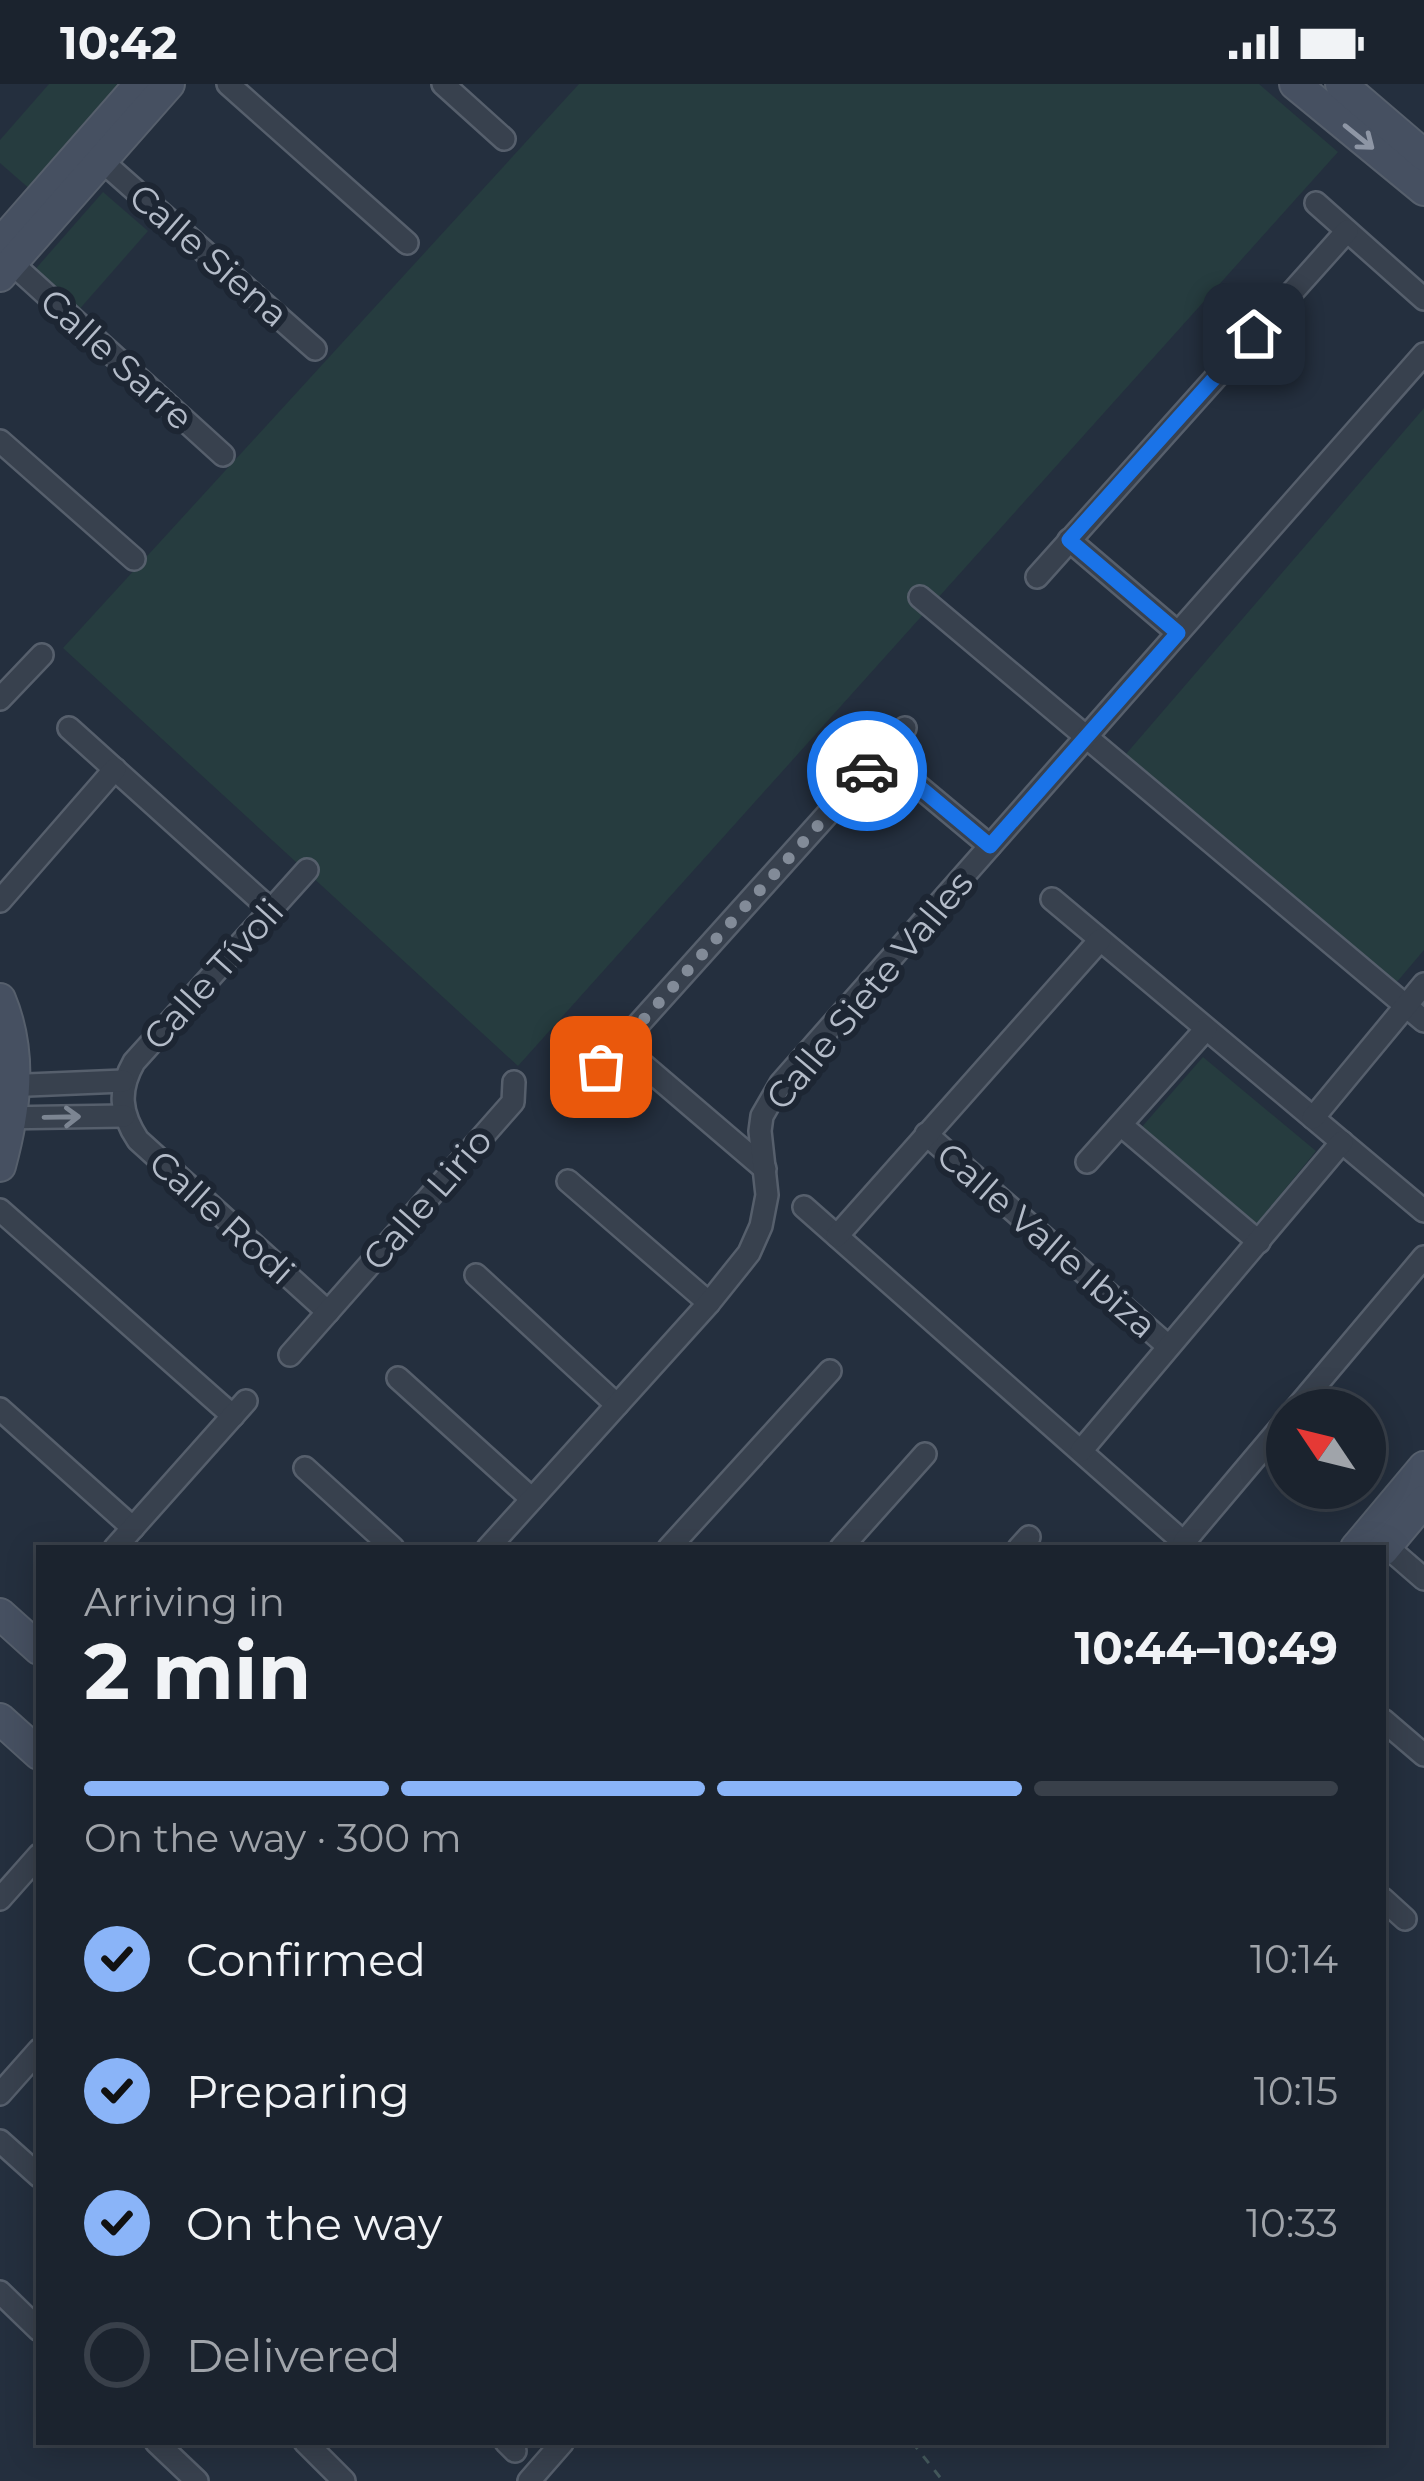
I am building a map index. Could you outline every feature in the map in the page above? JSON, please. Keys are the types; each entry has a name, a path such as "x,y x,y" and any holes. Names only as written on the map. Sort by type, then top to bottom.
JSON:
{"street":[{"path":"3,259 140,84"},
{"path":"3,259 102,161 169,84"},
{"path":"228,84 407,243"},
{"path":"443,84 504,139"},
{"path":"1295,84 1424,190"},
{"path":"1341,84 1424,155"},
{"name":"Calle Siena","path":"102,161 315,349"},
{"path":"1316,203 1424,299"},
{"path":"1037,577 1347,231"},
{"name":"Calle Sarre","path":"3,259 223,455"},
{"name":"Calle Siete Valles","path":"491,1545 709,1303 756,1239 766,1195 760,1131 768,1100 1424,355"},
{"path":"0,441 134,559"},
{"path":"1069,540 1178,633"},
{"path":"920,597 1424,1021"},
{"path":"0,699 42,655"},
{"path":"69,728 271,910"},
{"path":"601,1067 905,728"},
{"path":"881,755 990,846"},
{"path":"0,902 115,770"},
{"name":"Calle Tívoli","path":"124,1117 123,1081 134,1062 307,870"},
{"path":"1052,899 1424,1211"},
{"path":"837,1236 1100,940"},
{"path":"1313,1118 1424,984"},
{"path":"0,999 13,1049 0,1166"},
{"path":"1088,1162 1206,1029"},
{"path":"620,1046 765,1168"},
{"name":"Calle Tívoli","path":"8,1086 123,1081"},
{"name":"Calle Lirio","path":"290,1355 513,1102 514,1082"},
{"path":"6,1118 124,1117"},
{"name":"Calle Rodi","path":"124,1117 137,1140 328,1312"},
{"path":"1120,1125 1259,1242"},
{"name":"Calle Valle Ibiza","path":"926,1134 1168,1346"},
{"path":"1081,1451 1342,1142"},
{"path":"568,1181 709,1303"},
{"path":"804,1208 1187,1545 1266,1446"},
{"path":"0,1210 240,1409 118,1545"},
{"path":"1313,1389 1424,1257"},
{"path":"476,1275 617,1405"},
{"path":"672,1545 830,1371"},
{"path":"398,1378 532,1499"},
{"path":"0,1409 133,1528"},
{"path":"845,1545 925,1454"},
{"path":"1377,1545 1424,1467"},
{"path":"304,1468 390,1545"},
{"path":"1378,1545 1424,1501"},
{"path":"1386,1555 1424,1579"},
{"path":"0,1614 36,1645"},
{"path":"0,1719 36,1751"},
{"path":"1386,1723 1424,1755"},
{"path":"0,1899 36,1858"},
{"path":"1386,1902 1406,1919"},
{"path":"0,2094 36,2053"},
{"path":"0,2141 36,2173"},
{"path":"0,2292 36,2327"},
{"path":"160,2445 197,2481"},
{"path":"308,2445 344,2481"},
{"path":"529,2481 560,2445"}],"path":[{"path":"914,2445 943,2481"}],"green space":[{"path":"49,84 124,84 31,190 0,163 0,140"},
{"path":"579,84 1259,84 1338,152 518,1066 63,648"},
{"path":"103,192 148,231 77,312 32,273"},
{"path":"1424,408 1424,950 1396,983 1126,754"},
{"path":"1203,1057 1316,1151 1254,1227 1140,1129"}],"way so far":[{"path":"601,1067 867,771"}],"route":[{"path":"867,771 881,755 990,846 1178,633 1069,540 1254,334"}]}
